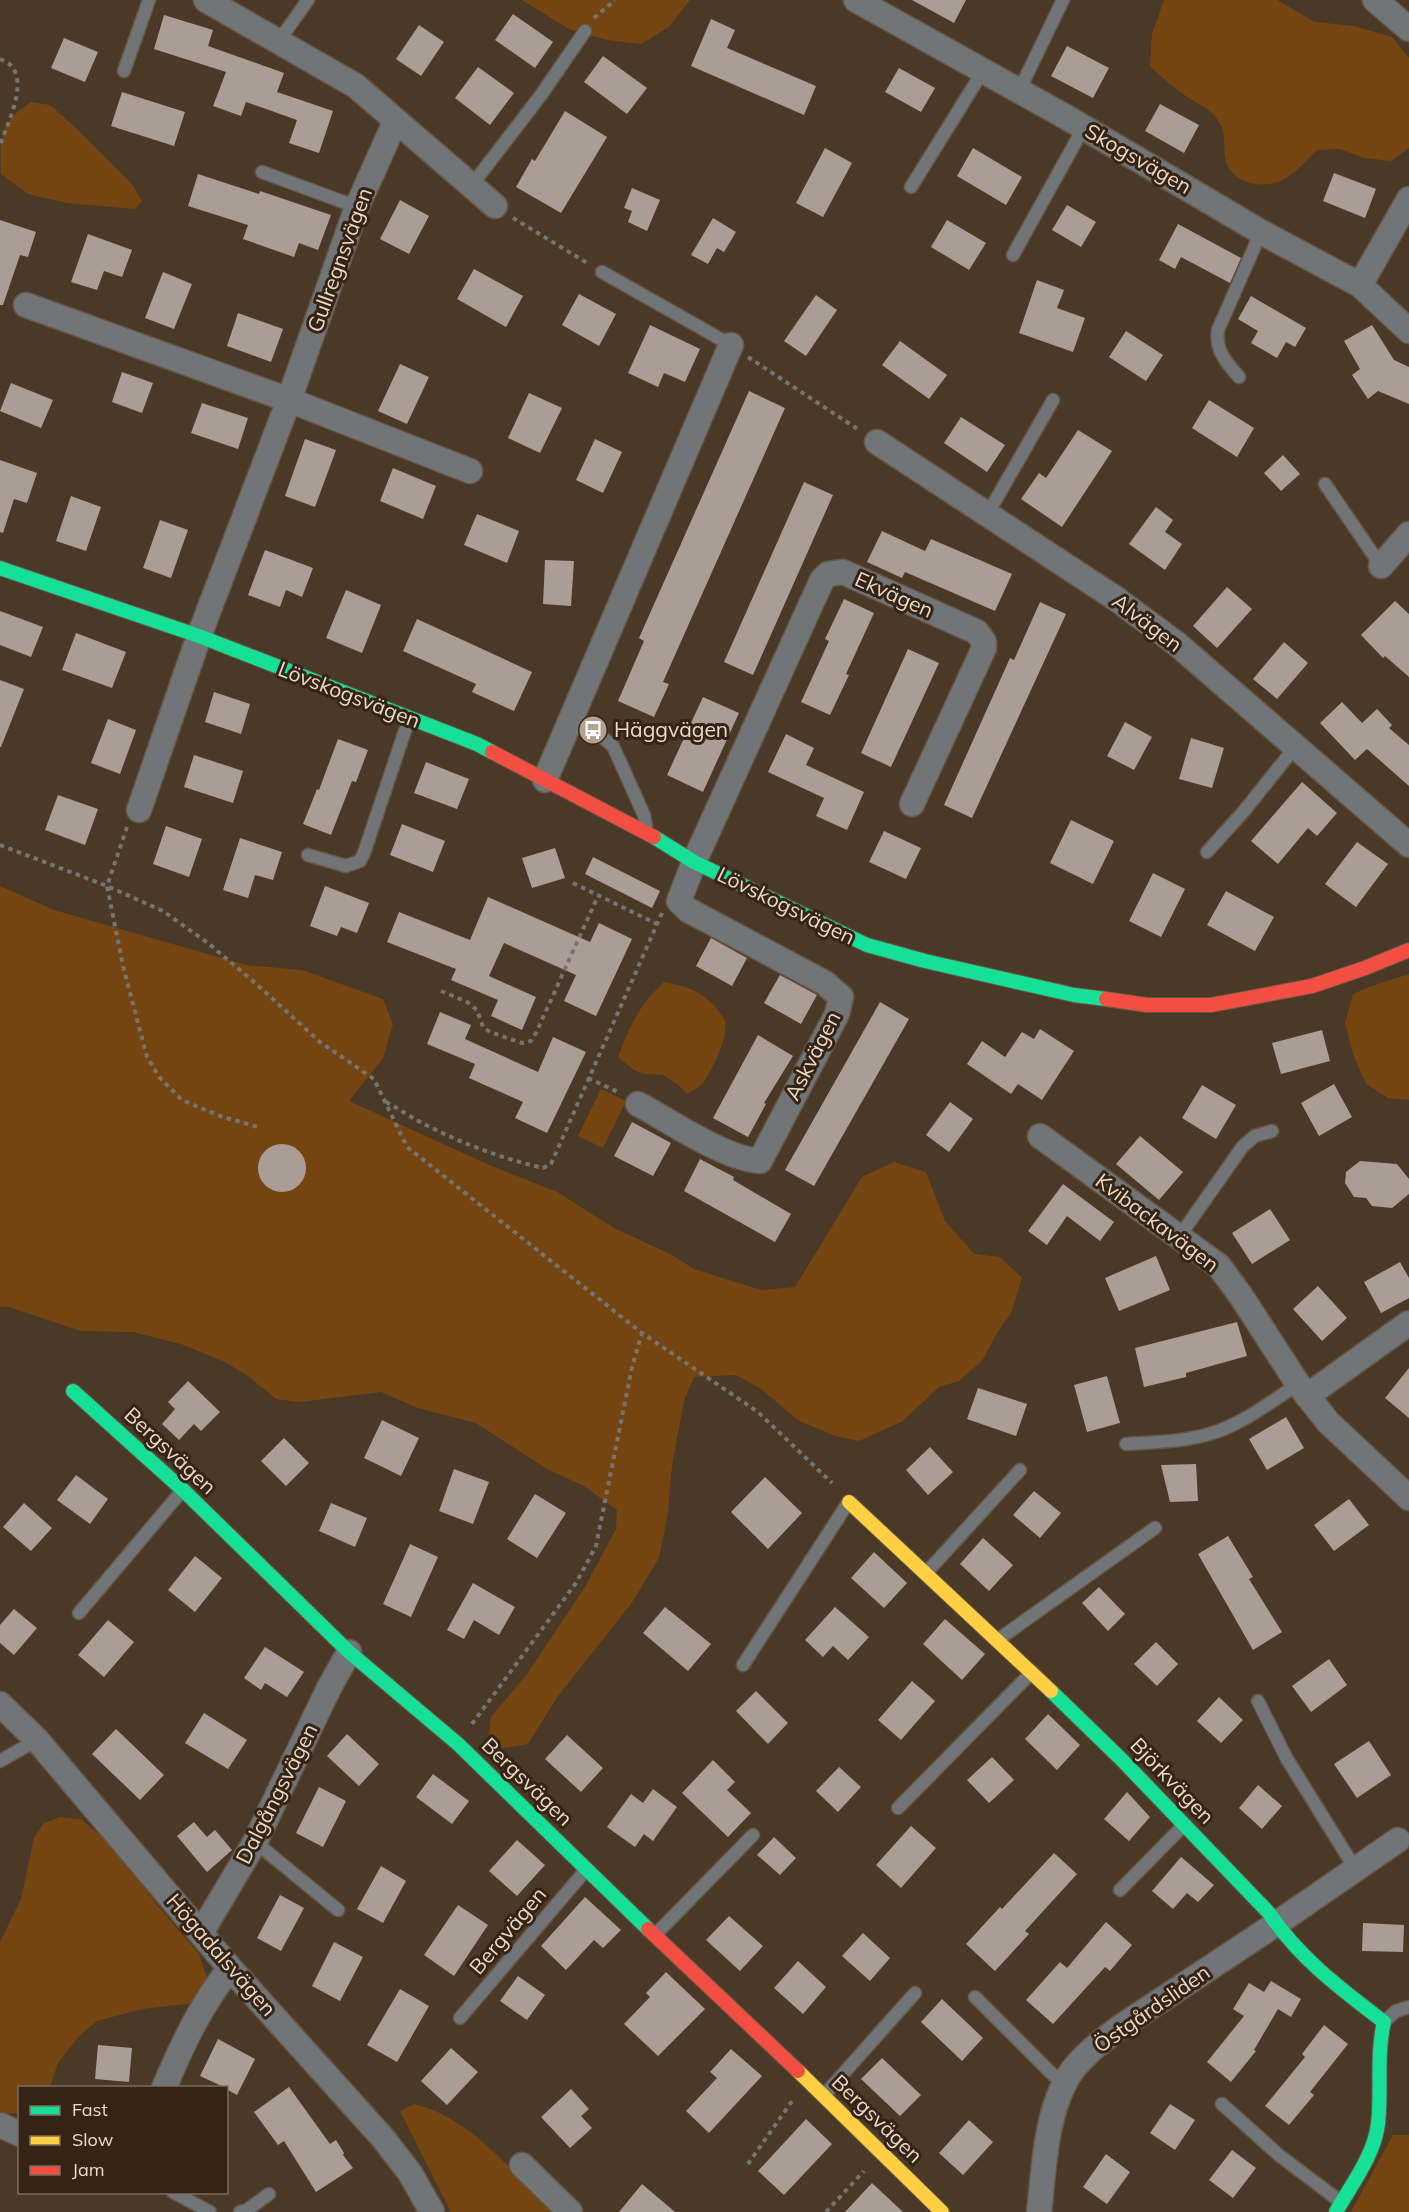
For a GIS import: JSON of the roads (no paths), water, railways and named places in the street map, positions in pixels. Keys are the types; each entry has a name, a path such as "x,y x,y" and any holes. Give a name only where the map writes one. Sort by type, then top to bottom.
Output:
{"street":[{"path":"207,0 356,86 495,206"},
{"path":"1375,0 1408,25"},
{"name":"Skogsvägen","path":"866,2 1262,232 1360,285 1409,331"},
{"name":"Gullregnsvägen","path":"199,636 289,400 357,207 395,122"},
{"path":"1360,285 1409,199"},
{"path":"26,305 289,400 470,471"},
{"path":"545,780 731,345"},
{"name":"Alvägen","path":"878,442 1114,598 1177,644 1402,835"},
{"path":"1381,566 1409,534"},
{"name":"Lövskogsvägen","path":"0,568 199,636 477,744 647,833 694,862 867,945 1018,984 1074,995 1147,1005 1211,1005 1312,986 1409,950"},
{"name":"Ekvägen","path":"694,862 822,580 828,574 843,572 977,632 984,642 984,648 912,804"},
{"path":"139,810 199,636"},
{"name":"Askvägen","path":"638,1104 717,1148 748,1161 760,1161 837,1014 841,998 825,983 688,910 679,901 694,862"},
{"name":"Kvibackavägen","path":"1040,1136 1219,1266 1303,1390 1328,1422 1409,1498"},
{"path":"1303,1390 1409,1323"},
{"name":"Bergsvägen","path":"74,1391 183,1491 349,1652 458,1743 586,1870 824,2095 942,2212"},
{"name":"Björkvägen","path":"849,1502 1032,1672 1122,1760 1269,1913 1288,1940 1332,1982 1384,2022"},
{"name":"Dalgångsvägen","path":"201,1933 255,1842 329,1688 349,1652"},
{"name":"Högadalsvägen","path":"0,1704 37,1740 230,1968 382,2137 410,2174 432,2212"},
{"name":"Östgårdsliden","path":"1039,2212 1047,2141 1055,2108 1064,2083 1096,2045 1398,1840"},
{"path":"165,2086 184,2040 215,1987 230,1968"},
{"path":"1339,2207 1372,2145 1378,2126 1379,2038 1384,2022"},
{"path":"0,2125 18,2133"},
{"path":"522,2165 570,2212"}],"lane":[{"path":"124,71 149,0"},
{"path":"278,42 308,0"},
{"path":"1019,91 1063,0"},
{"path":"472,185 541,95 585,31"},
{"path":"911,187 983,71"},
{"path":"1013,255 1084,127"},
{"path":"262,172 357,207"},
{"path":"1239,377 1221,355 1216,342 1218,330 1262,232"},
{"path":"603,272 731,345"},
{"path":"987,514 1053,400"},
{"path":"1324,484 1381,566"},
{"path":"308,855 346,866 360,861 410,718"},
{"path":"568,726 593,730 613,746 644,815 647,833"},
{"path":"1207,852 1296,747"},
{"path":"1179,1238 1243,1146 1254,1136 1272,1131"},
{"path":"1126,1444 1191,1439 1212,1433 1266,1405 1303,1390"},
{"path":"926,1573 1020,1470"},
{"path":"79,1613 183,1491"},
{"path":"743,1665 849,1502"},
{"path":"998,1640 1155,1528"},
{"path":"898,1808 1032,1672"},
{"path":"1258,1701 1287,1759 1356,1870"},
{"path":"0,1761 37,1740"},
{"path":"1120,1890 1184,1825"},
{"path":"655,1935 753,1835"},
{"path":"255,1842 338,1910"},
{"name":"Bergvägen","path":"460,2018 586,1870"},
{"path":"824,2095 915,1993"},
{"path":"975,1997 1051,2073 1064,2083"},
{"path":"1384,2022 1396,2011 1409,2007"},
{"path":"1222,2104 1339,2207"},
{"path":"175,2194 210,2212"},
{"path":"240,2212 247,2210 269,2194"}],"place":[{"name":"Häggvägen","path":"593,730"}]}
